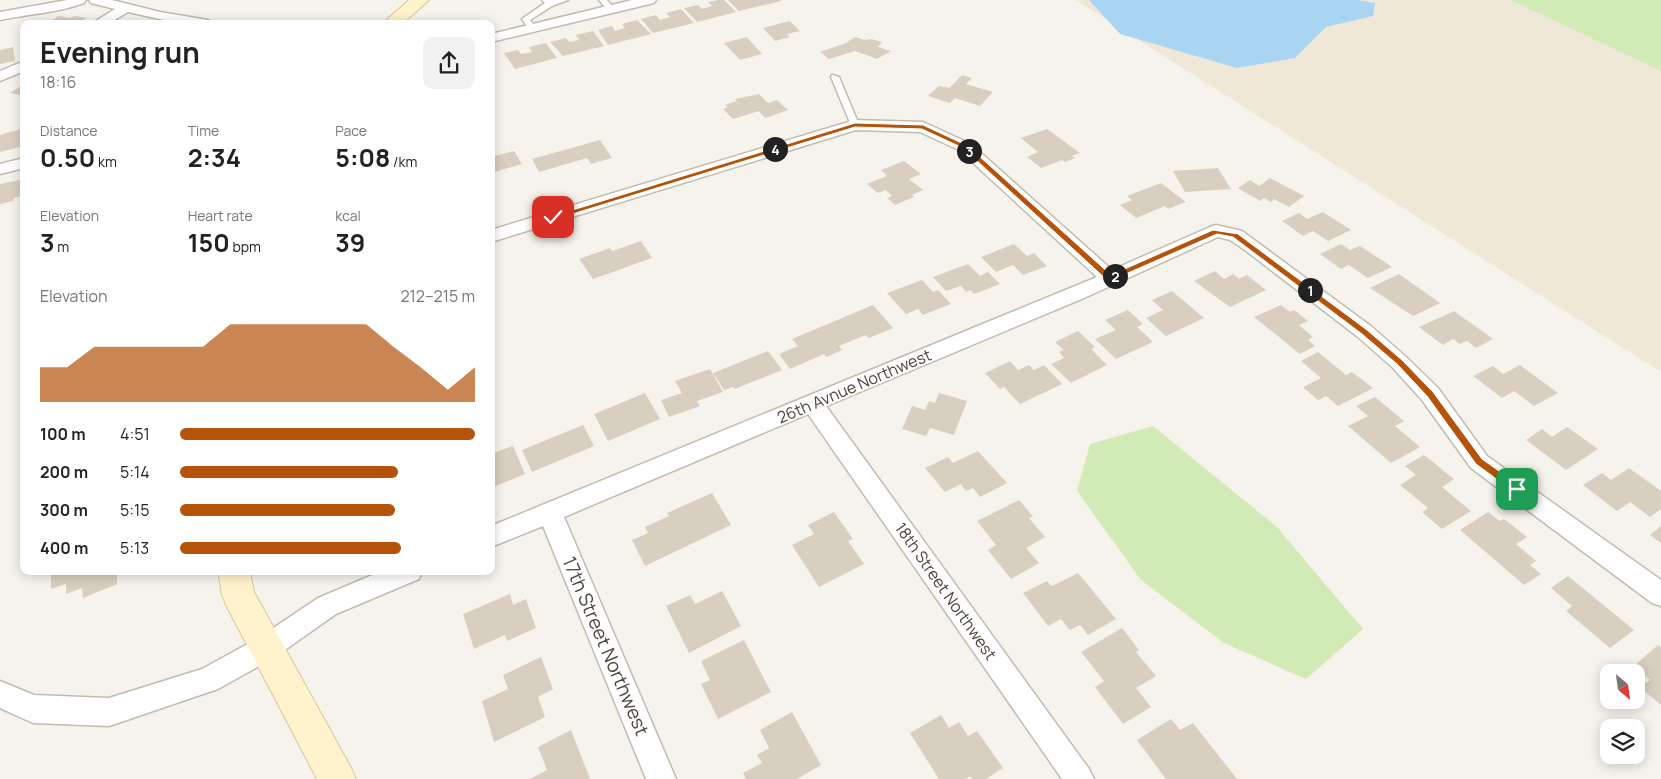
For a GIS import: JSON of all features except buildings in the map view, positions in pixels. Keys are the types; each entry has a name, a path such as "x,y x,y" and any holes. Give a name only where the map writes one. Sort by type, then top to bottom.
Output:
{"street":[{"path":"0,16 38,8 64,6 79,0"},
{"path":"96,0 188,20"},
{"path":"396,20 420,0"},
{"path":"495,37 607,5 649,0"},
{"path":"105,20 126,8"},
{"path":"0,77 20,67"},
{"path":"495,235 855,125 923,127 966,147 1110,278"},
{"path":"0,169 20,165"},
{"name":"26th Avnue Northwest","path":"495,535 1110,278 1216,231 1236,236 1243,240 1365,332 1399,362 1430,394 1479,462 1661,596"},
{"name":"18th Street Northwest","path":"812,403 1079,779"},
{"name":"17th Street Northwest","path":"550,513 661,779"},
{"path":"235,575 238,595 337,779"},
{"path":"0,694 33,709 109,712 208,680 266,648 327,606 401,575"}],"lane":[{"path":"532,28 526,19 548,2 564,0"},
{"path":"835,77 855,125"}],"shaded area":[{"path":"1076,0 1661,0 1661,372"}],"green space":[{"path":"1511,0 1661,0 1661,71"},
{"path":"1153,426 1277,527 1363,629 1306,679 1224,643 1141,580 1077,491 1090,444"}],"water":[{"path":"1089,0 1357,0 1375,3 1373,16 1326,27 1295,58 1237,68 1120,34"}],"route":[{"path":"553,217 855,125 923,127 966,147 1110,278 1216,231 1236,236 1365,332 1399,362 1430,394 1479,462 1517,489"}]}
